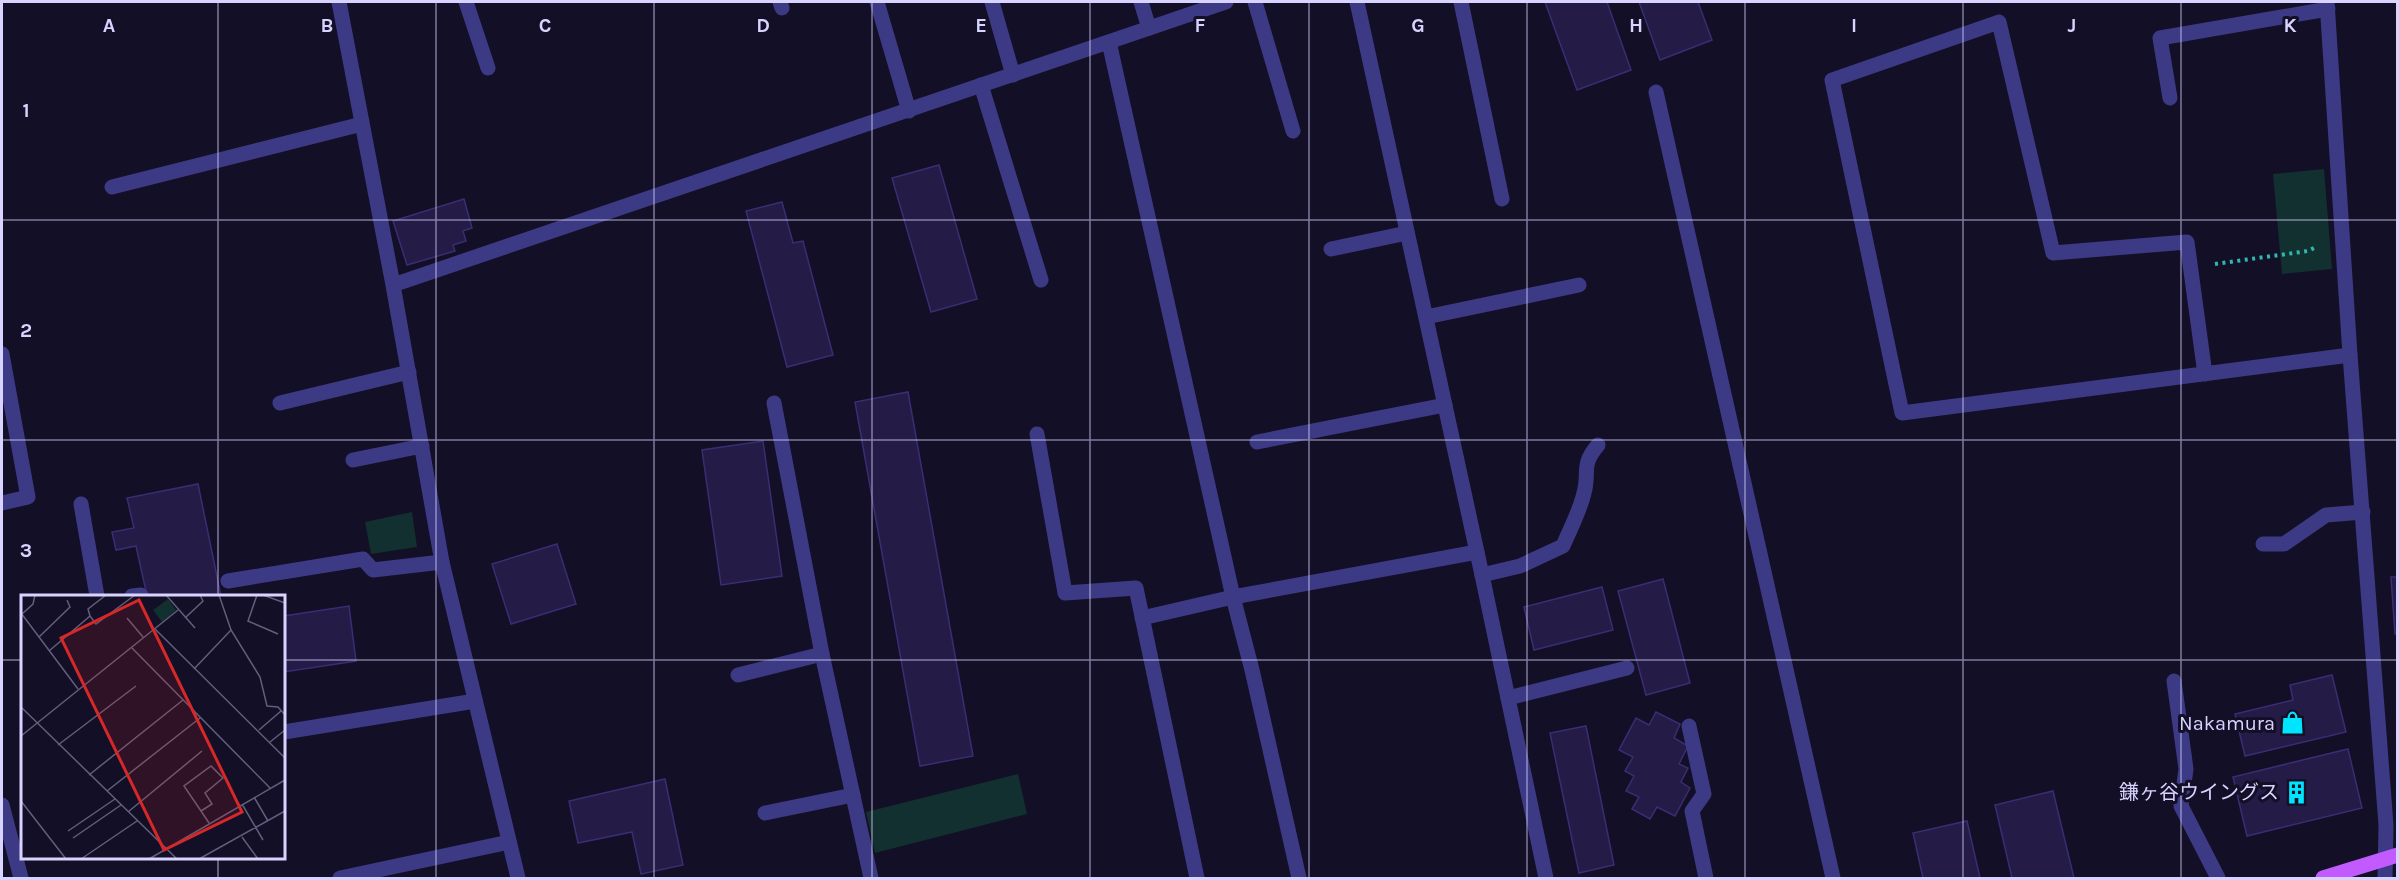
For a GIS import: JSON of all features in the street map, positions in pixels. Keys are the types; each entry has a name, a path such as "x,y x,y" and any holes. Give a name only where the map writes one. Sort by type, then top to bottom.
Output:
{"main road":[{"path":"2323,879 2391,858"}],"street":[{"path":"339,2 393,285 442,562 518,879"},
{"path":"466,2 488,68"},
{"path":"878,2 909,111"},
{"path":"992,2 1013,75"},
{"path":"1141,2 1149,28"},
{"path":"393,285 1226,2"},
{"path":"1255,2 1293,131"},
{"path":"1357,2 1546,879"},
{"path":"1461,2 1502,199"},
{"path":"2170,98 2160,38 2327,5 2350,355 2385,813 2391,858 2385,879"},
{"path":"2205,374 2187,242 2053,253 1999,22 1832,80 1902,413 2205,374 2350,355"},
{"path":"1109,42 1233,597 1252,670 1299,879"},
{"path":"981,86 1041,280"},
{"path":"1656,92 1833,879"},
{"path":"112,187 363,124"},
{"path":"1331,249 1407,234"},
{"path":"1426,317 1579,285"},
{"path":"2,354 28,497 2,502"},
{"path":"280,403 409,372"},
{"path":"774,403 822,654 872,879"},
{"path":"1257,442 1445,405"},
{"path":"1037,434 1065,593 1136,588 1197,879"},
{"path":"1482,575 1520,566 1563,546 1585,492 1589,456 1598,445"},
{"path":"353,460 422,446"},
{"path":"81,504 97,595"},
{"path":"2262,544 2284,543 2326,515 2362,512"},
{"path":"1142,618 1233,597 1477,552"},
{"path":"228,581 363,559 373,570 442,562"},
{"path":"738,675 822,654"},
{"path":"1508,698 1627,669"},
{"path":"2174,681 2186,769 2181,806 2218,879"},
{"path":"285,732 476,701"},
{"path":"1689,726 1704,794 1692,811 1706,879"},
{"path":"765,813 853,795"},
{"path":"2,805 21,879"},
{"path":"340,879 509,842"}],"path":[{"path":"2190,267 2307,251 2343,234"}],"green space":[{"path":"2324,169 2332,269 2282,274 2273,174"},
{"path":"412,512 417,547 371,554 365,522"},
{"path":"1018,774 1027,814 875,853 866,812"}],"building":[{"path":"1545,2 1607,2 1631,70 1577,90"},
{"path":"1639,2 1698,2 1712,40 1660,60"},
{"path":"939,165 977,299 931,312 892,178"},
{"path":"464,199 472,228 463,231 466,241 453,245 455,251 407,265 393,221"},
{"path":"782,202 793,243 803,241 833,355 787,367 746,211"},
{"path":"908,392 973,756 920,766 855,402"},
{"path":"763,441 782,576 721,585 702,450"},
{"path":"198,484 221,595 147,595 136,546 116,550 112,532 134,528 127,498"},
{"path":"557,544 576,604 511,624 492,564"},
{"path":"2391,577 2398,577 2398,634 2395,634"},
{"path":"1663,579 1690,683 1646,695 1618,591"},
{"path":"1602,587 1613,630 1534,650 1524,607"},
{"path":"349,606 356,661 285,672 285,616"},
{"path":"2332,675 2346,732 2245,756 2235,714 2293,700 2290,685"},
{"path":"1656,712 1680,724 1674,738 1688,746 1679,764 1688,768 1681,782 1690,788 1675,816 1657,807 1650,819 1632,809 1639,797 1626,791 1634,776 1625,771 1633,757 1619,750 1636,718 1649,725"},
{"path":"1586,726 1614,865 1579,873 1550,733"},
{"name":"鎌ヶ谷ウイングス","path":"2348,749 2362,808 2247,836 2233,777"},
{"path":"665,779 683,865 641,874 632,832 578,843 569,801"},
{"path":"2053,791 2074,878 2012,878 1995,805"},
{"path":"1967,821 1980,878 1923,878 1913,833"}],"place":[{"name":"Nakamura","path":"2293,723"},
{"name":"鎌ヶ谷ウイングス","path":"2297,792"}]}
